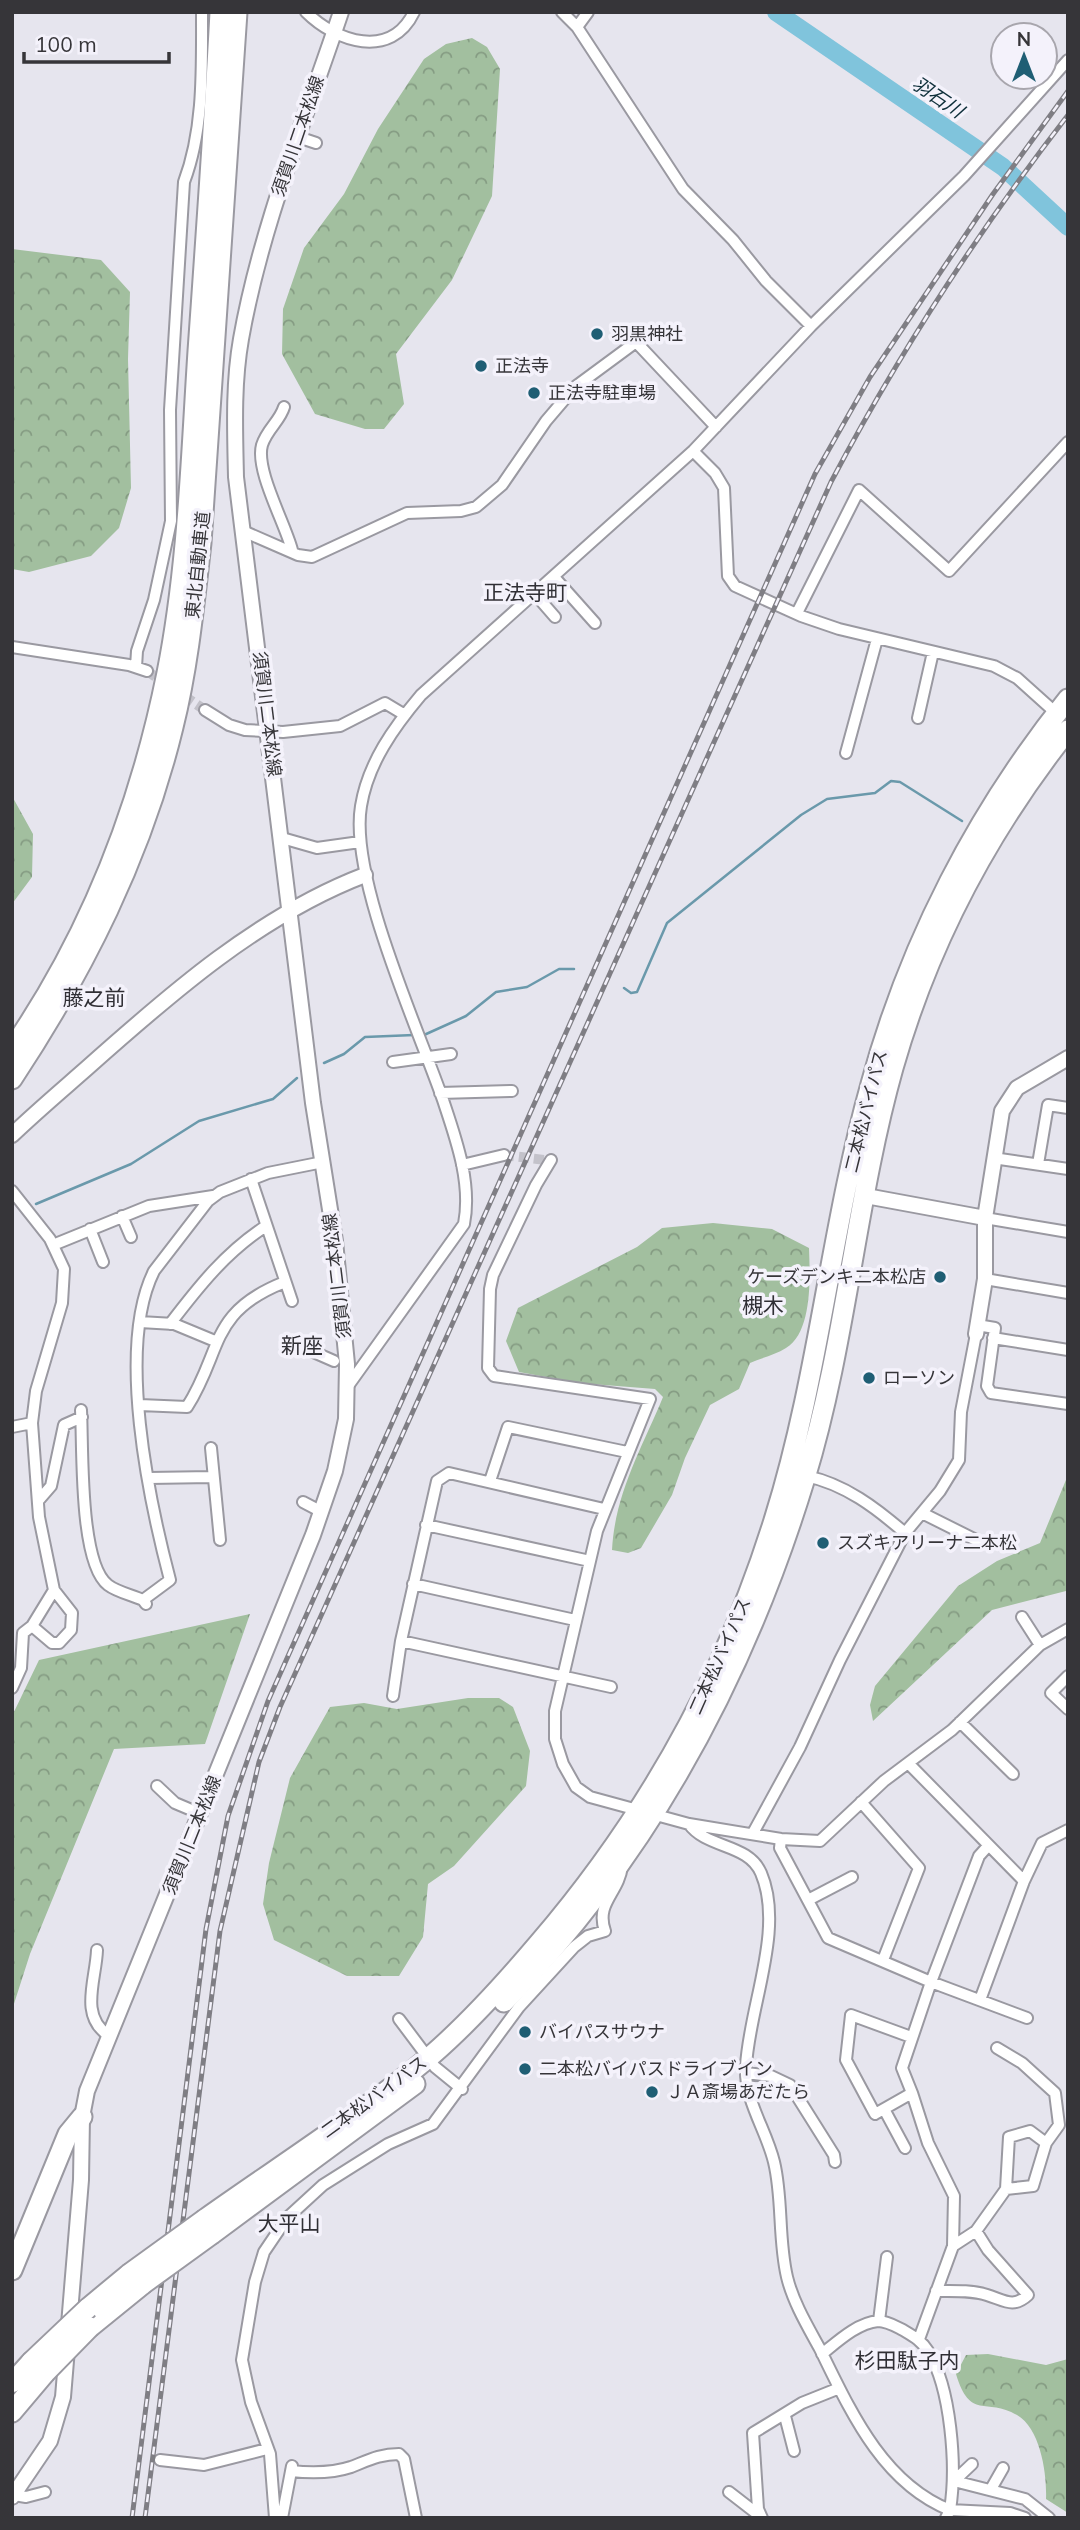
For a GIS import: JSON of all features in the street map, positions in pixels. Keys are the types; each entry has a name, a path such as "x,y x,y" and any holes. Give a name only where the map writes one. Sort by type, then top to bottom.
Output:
{"highway":[{"name":"東北自動車道","path":"12,1049 67,960 111,862 135,800 167,672 177,611 189,487 220,12"},
{"name":"東北自動車道","path":"12,1079 81,968 106,917 151,804 173,728 194,614 201,543 237,12"},
{"name":"二本松バイパス","path":"431,2063 520,1965 680,1775 741,1650 806,1476 839,1334 893,1070 946,925 988,843 1065,717"},
{"name":"二本松バイパス","path":"14,2398 38,2367 89,2318 136,2279 431,2063 557,1946 622,1860 647,1814 715,1671 756,1576 798,1431 864,1109 883,1043 913,961 929,921 989,812 1065,717"},
{"path":"12,2270 68,2134 82,2117"}],"main road":[{"name":"須賀川二本松線","path":"13,2496 50,2441 63,2397 81,2180 82,2117 87,2091 322,1512 338,1459 346,1419 348,1386 335,1241 236,477 234,420 241,341 259,260 341,12"},
{"path":"12,1136 123,1036 292,908 365,875"},
{"path":"976,1330 985,1279 985,1217 1002,1111 1017,1088 1068,1058"},
{"path":"866,1196 985,1217"}],"street":[{"path":"12,647 141,669 136,651 154,600 171,521 170,410 184,182 193,156 200,107 202,12"},
{"path":"306,12 334,34 347,39 377,42 402,30 414,12"},
{"path":"562,12 577,27 683,189 733,240 766,281 811,326"},
{"path":"577,27 588,12"},
{"path":"348,1386 464,1224 468,1203 462,1165 440,1093 365,875 360,842 361,805 371,771 405,715 422,695 693,451 811,326 996,143 1068,60"},
{"path":"298,137 316,143"},
{"path":"243,531 292,550 298,555 312,557 407,513 461,511 476,507 502,485 546,421 575,387 636,342 716,427"},
{"path":"284,407 282,415 266,433 260,455 292,550"},
{"path":"797,613 859,490 949,571 1068,442"},
{"path":"693,451 715,473 724,488 730,581 797,613 877,639 1003,669 1065,717"},
{"path":"554,577 595,623"},
{"path":"535,594 555,617"},
{"path":"846,752 877,639"},
{"path":"918,718 933,652"},
{"path":"205,710 229,725 270,732 340,726 384,703 405,715"},
{"path":"282,838 317,848 360,842"},
{"path":"393,1062 451,1054"},
{"path":"440,1093 512,1091"},
{"path":"1038,1164 1048,1105 1068,1108"},
{"path":"462,1165 504,1155"},
{"path":"993,1158 1068,1169"},
{"path":"551,1160 493,1275 490,1289 488,1368 494,1376 650,1398 604,1508 575,1619 553,1725 563,1764 576,1787 590,1797 690,1824 781,1839 824,1840 861,1802 960,1722 1040,1645 1068,1629"},
{"path":"53,1245 149,1206 215,1195 290,1166 323,1162"},
{"path":"251,1179 292,1301"},
{"path":"12,1191 61,1259 65,1287 36,1391 32,1423 38,1501 54,1590 72,1613 71,1630 59,1643 52,1643 32,1626"},
{"path":"38,1501 51,1486 64,1425 81,1413 86,1534 97,1569 109,1587 145,1602 170,1580 156,1524 149,1478 136,1344 147,1284 154,1271 215,1195"},
{"path":"122,1216 131,1237"},
{"path":"985,1217 1068,1232"},
{"path":"170,1324 211,1271 233,1249 266,1226"},
{"path":"90,1229 103,1262"},
{"path":"985,1279 1068,1293"},
{"path":"140,1405 187,1406 215,1341 248,1300 285,1282"},
{"path":"140,1322 170,1324 215,1341"},
{"path":"753,1833 800,1747 840,1660 905,1533 959,1460 961,1412 976,1330 995,1328 987,1386 991,1392 1068,1404"},
{"path":"993,1338 1068,1350"},
{"path":"286,1340 334,1361"},
{"path":"12,1427 32,1423"},
{"path":"490,1481 508,1427 626,1452"},
{"path":"211,1448 220,1540"},
{"path":"393,1696 401,1641 437,1481 449,1473 604,1508"},
{"path":"806,1476 830,1483 873,1506 905,1533"},
{"path":"149,1478 212,1477"},
{"path":"303,1502 322,1512"},
{"path":"922,1513 978,1542"},
{"path":"426,1525 590,1561"},
{"path":"413,1584 575,1619"},
{"path":"12,1688 21,1668 23,1633 32,1626 54,1590"},
{"path":"1022,1617 1040,1645"},
{"path":"401,1641 611,1687"},
{"path":"1068,1676 1051,1693 1068,1709"},
{"path":"960,1722 1013,1774"},
{"path":"908,1763 1024,1881"},
{"path":"156,1786 175,1802 201,1814"},
{"path":"861,1802 919,1868 883,1961"},
{"path":"690,1824 701,1837 753,1861 761,1872 766,1891 768,1929 746,2073 752,2104 773,2159 788,2280 837,2389 864,2435 898,2474 948,2514 1010,2512 1025,2518"},
{"path":"979,2000 1024,1881 1042,1843 1068,1830"},
{"path":"781,1839 780,1848 828,1938 931,1982 1027,2018"},
{"path":"919,2339 953,2246 954,2196 928,2143 902,2068 911,2037 979,1856 988,1846"},
{"path":"275,2518 273,2475 251,2402 242,2360 255,2281 264,2252 287,2218 323,2185 388,2144 433,2124 462,2089 519,2007 588,1936 605,1931 601,1920 603,1906 620,1882 622,1860"},
{"path":"808,1900 852,1877"},
{"path":"97,1950 90,2011 98,2028 108,2035"},
{"path":"911,2037 851,2015 846,2060 875,2114 912,2093"},
{"path":"399,2019 431,2063 462,2089"},
{"path":"998,2049 1022,2063 1055,2093 1059,2125 1046,2143 1033,2186 1006,2189"},
{"path":"746,2073 771,2076 790,2084 835,2162"},
{"path":"884,2109 905,2148"},
{"path":"953,2246 976,2231 1006,2189 1009,2137 1030,2131 1046,2143"},
{"path":"936,2291 988,2295 1003,2303 1020,2302 1028,2295 988,2250 976,2231"},
{"path":"879,2321 887,2257"},
{"path":"822,2354 860,2327 879,2321 894,2325 919,2339 941,2381 954,2481 948,2514"},
{"path":"761,2517 753,2433 785,2416 802,2403 837,2389"},
{"path":"785,2416 794,2451"},
{"path":"160,2460 204,2465 267,2449"},
{"path":"282,2518 291,2468 309,2473 350,2467 371,2458 399,2454 404,2459 416,2518"},
{"path":"954,2481 972,2464"},
{"path":"991,2489 1003,2468"},
{"path":"954,2481 1025,2499 1049,2518"},
{"path":"13,2496 26,2497 45,2492"},
{"path":"729,2492 761,2517"}],"green space":[{"path":"472,38 487,47 500,69 492,196 452,280 396,354 404,404 384,429 365,429 315,414 282,354 283,309 304,248 344,194 378,129 424,59 446,44"},
{"path":"12,249 101,260 130,292 128,359 131,488 119,528 91,556 29,572 12,569"},
{"path":"12,796 33,834 32,877 12,904"},
{"path":"713,1223 772,1229 809,1248 808,1302 801,1329 795,1340 786,1348 750,1363 739,1389 710,1405 685,1458 672,1495 641,1548 628,1553 612,1550 618,1509 624,1490 663,1397 655,1389 579,1383 519,1372 506,1341 518,1308 637,1247 662,1228"},
{"path":"1068,1475 1066,1591 992,1610 873,1721 870,1705 875,1686 958,1586 997,1561 1040,1543"},
{"path":"250,1614 205,1744 114,1749 30,1954 12,2010 12,1716 39,1660"},
{"path":"468,1698 499,1698 513,1707 530,1751 526,1786 454,1866 428,1884 423,1937 399,1976 347,1976 274,1940 263,1904 269,1863 290,1778 330,1707 364,1703 397,1709"},
{"path":"988,2354 1046,2365 1068,2359 1068,2513 1046,2499 1041,2453 1025,2422 1006,2410 973,2403 961,2389 956,2374 966,2355"}],"waterway":[{"name":"羽石川","path":"776,12 1003,167 1068,227"},
{"path":"624,988 631,993 637,992 667,923 801,815 827,799 875,793 891,781 900,782 962,821"},
{"path":"424,1035 466,1016 496,992 527,987 559,969 574,969"},
{"path":"324,1063 344,1054 365,1037 414,1035"},
{"path":"36,1204 131,1164 199,1121 273,1099 297,1078"}],"tunnel":[{"path":"147,671 205,710"},
{"path":"504,1155 545,1160"}],"railway":[{"path":"132,2518 206,1929 228,1816 268,1701 815,474 870,377 993,194 1068,91"},
{"path":"145,2518 220,1931 259,1762 280,1707 831,482 884,386 942,293 1003,203 1068,115"}],"place":[{"name":"羽黒神社","path":"597,334"},
{"name":"正法寺","path":"481,366"},
{"name":"正法寺駐車場","path":"534,393"},
{"name":"ケーズデンキ二本松店","path":"940,1277"},
{"name":"ローソン","path":"869,1378"},
{"name":"スズキアリーナ二本松","path":"823,1543"},
{"name":"バイパスサウナ","path":"525,2032"},
{"name":"二本松バイパスドライブイン","path":"525,2069"},
{"name":"ＪＡ斎場あだたら","path":"652,2092"}],"district":[{"name":"正法寺町","path":"525,593"},
{"name":"藤之前","path":"94,998"},
{"name":"槻木","path":"763,1306"},
{"name":"新座","path":"302,1346"},
{"name":"大平山","path":"289,2224"},
{"name":"杉田駄子内","path":"907,2361"}]}
